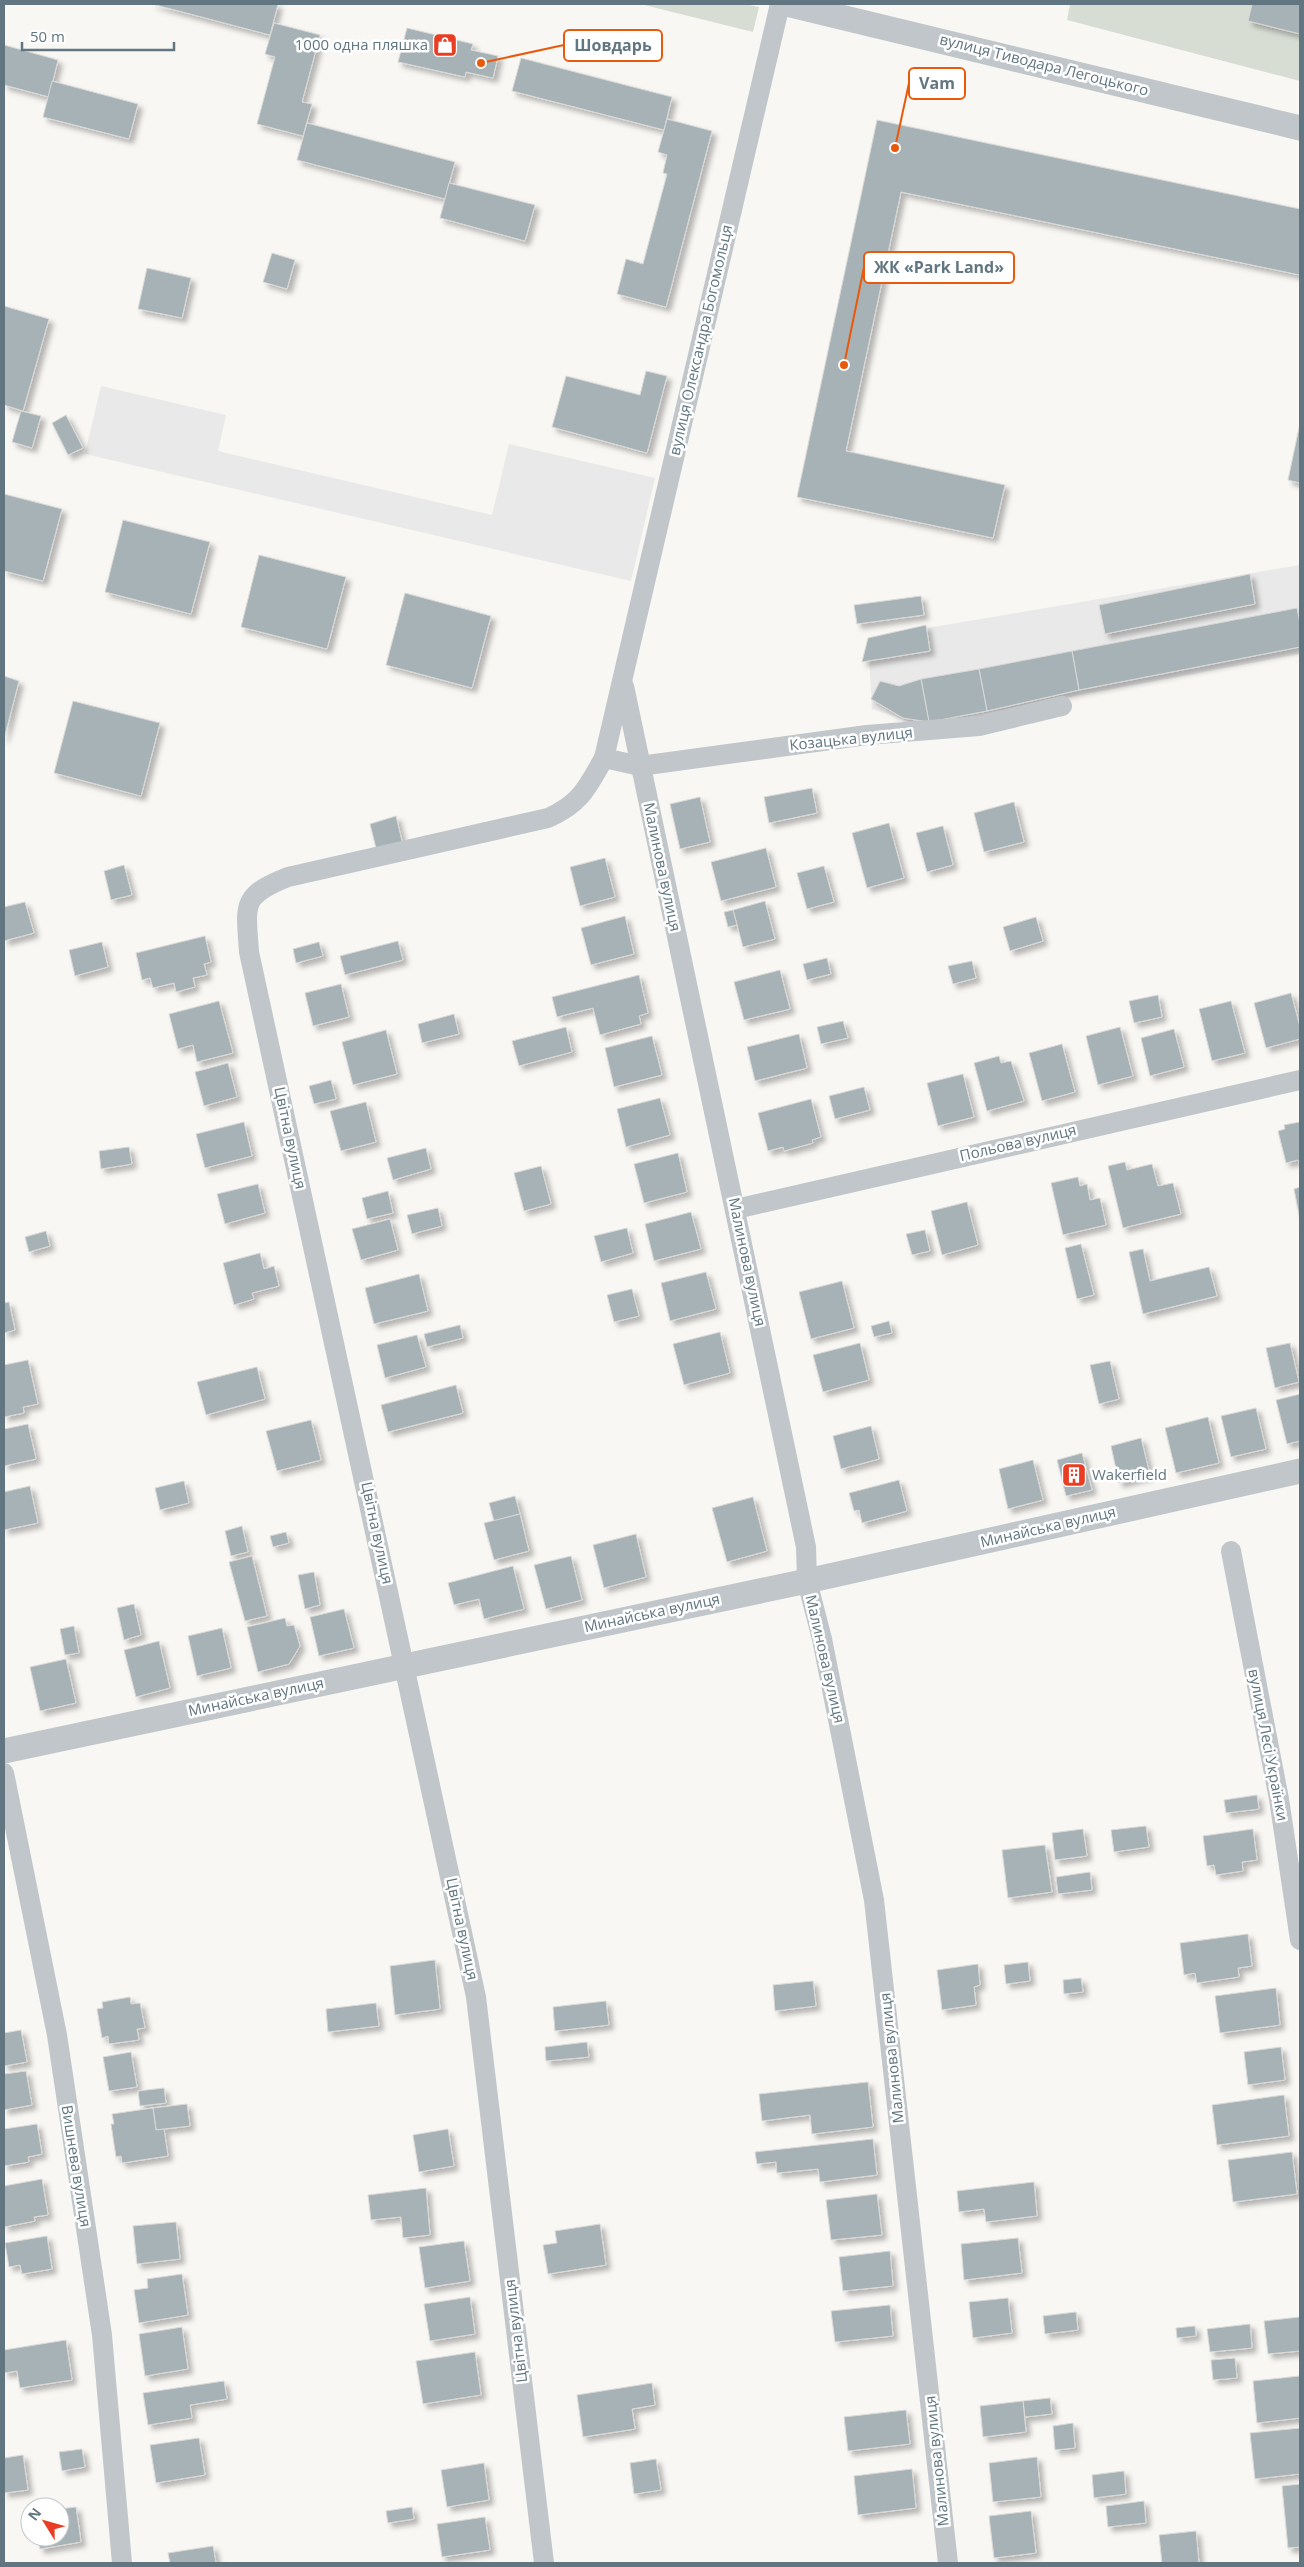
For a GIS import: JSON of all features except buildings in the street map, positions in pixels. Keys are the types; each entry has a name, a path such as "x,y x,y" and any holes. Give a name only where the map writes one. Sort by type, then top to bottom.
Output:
{"street":[{"name":"вулиця Олександра Богомольця","path":"604,758 780,4"},
{"name":"вулиця Тиводара Легоцького","path":"787,4 833,9 1300,128"},
{"name":"Малинова вулиця","path":"622,677 806,1547 807,1581 822,1639 874,1900 948,2563"},
{"name":"Козацька вулиця","path":"640,766 867,735 979,726 1062,706"},
{"path":"604,758 640,766"},
{"name":"Цвітна вулиця","path":"544,2563 476,1997 250,952 246,915 251,898 262,887 288,877 548,818 569,808 583,794 604,758"},
{"name":"Польова вулиця","path":"736,1209 1300,1080"},
{"name":"Минайська вулиця","path":"4,1751 405,1664 807,1581 1300,1471"},
{"name":"вулиця Лесі Українки","path":"1231,1551 1279,1799 1300,1940"},
{"name":"Вишнева вулиця","path":"4,1773 57,2035 66,2093 102,2335 122,2563"}],"shaded area":[{"path":"640,4 745,4 759,7 753,32"},
{"path":"1070,4 1300,4 1300,81 1067,20"},
{"path":"101,386 226,415 218,451 492,515 509,444 655,478 631,581 85,454"},
{"path":"1300,565 1300,654 920,725 872,709 868,638"}],"place":[{"name":"1000 одна пляшка","path":"445,45"},
{"name":"Шовдарь","path":"481,63"},
{"name":"Vam","path":"895,148"},
{"name":"ЖК «Park Land»","path":"844,365"},
{"name":"Wakerfield","path":"1074,1475"}]}
